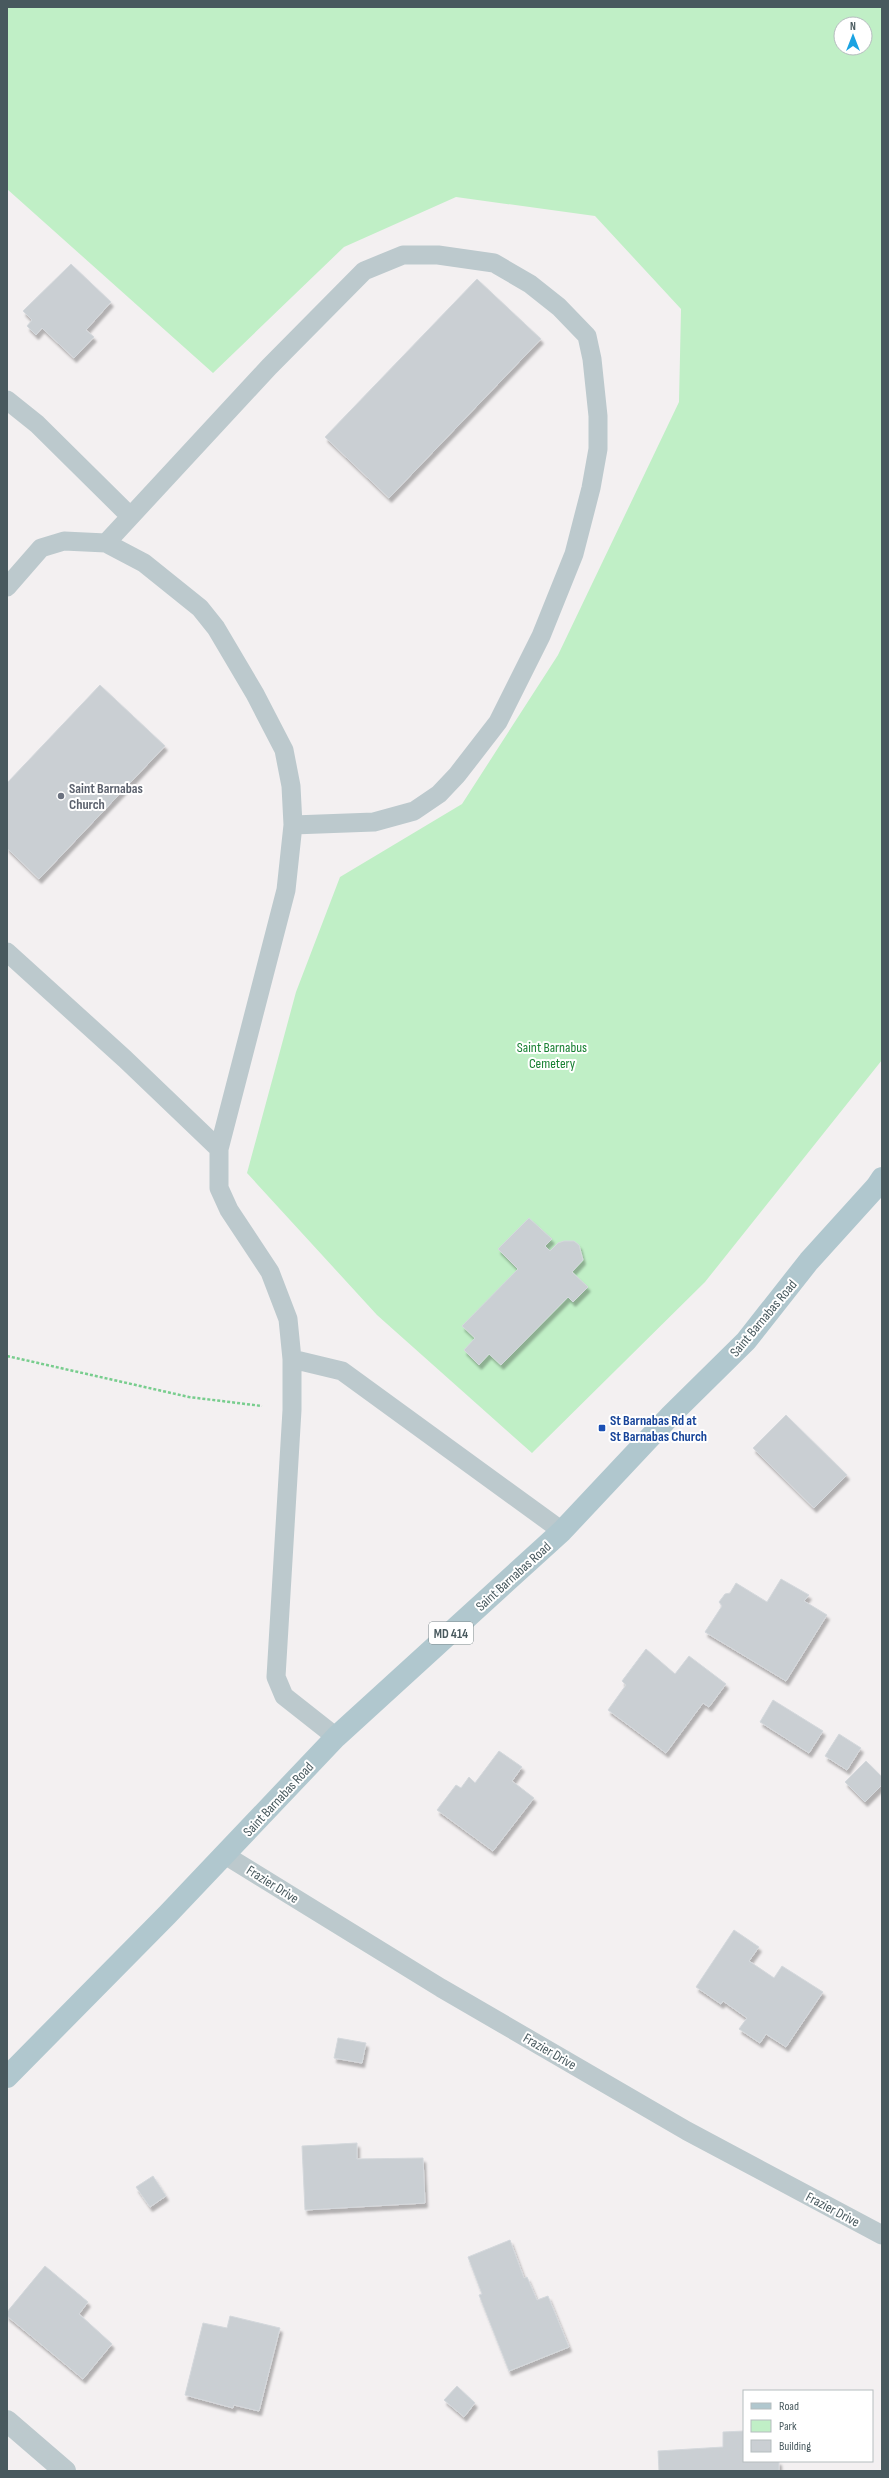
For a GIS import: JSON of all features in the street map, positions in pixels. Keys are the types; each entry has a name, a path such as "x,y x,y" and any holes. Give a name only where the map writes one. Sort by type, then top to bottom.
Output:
{"main road":[{"name":"Saint Barnabas Road","path":"7,2077 225,1855 336,1738 562,1531 671,1415 746,1341 809,1261 880,1185"}],"street":[{"path":"7,2420 65,2471"}],"lane":[{"path":"106,543 269,367 364,271 403,255 438,255 494,263 530,284 559,307 587,336 592,359 598,416 598,449 592,488 574,554 544,629 498,722 453,779 439,794 414,811 374,822 292,825"},
{"path":"7,400 37,424 130,516"},
{"path":"7,587 41,548 64,541 106,543 144,563 200,608 216,628 255,694 284,750 291,786 292,825 286,890 220,1149 219,1188 229,1210 270,1272 288,1319 292,1359 292,1410 276,1677 284,1696 336,1738"},
{"path":"7,952 125,1059 220,1149"},
{"path":"292,1359 342,1371 360,1386 438,1440 562,1531"},
{"name":"Frazier Drive","path":"225,1855 441,1988 687,2131 882,2235"}],"path":[{"path":"7,1356 189,1397 292,1410"}],"green space":[{"name":"Saint Barnabus Cemetery","path":"7,7 882,7 882,1060 705,1282 532,1453 377,1315 247,1173 296,992 340,877 462,804 558,655 679,402 681,309 595,216 456,197 344,247 213,373 7,189"}],"building":[{"path":"71,264 111,302 86,330 94,337 74,358 42,328 36,335 27,326 32,320 23,311"},
{"path":"477,279 541,339 389,498 325,437"},
{"path":"100,685 165,746 39,879 7,848 7,783"},
{"path":"529,1218 552,1239 545,1246 550,1251 558,1243 564,1241 574,1241 579,1245 583,1260 572,1272 588,1287 573,1302 568,1297 501,1365 489,1354 479,1365 464,1350 475,1338 462,1326 518,1269 498,1249"},
{"path":"786,1415 847,1475 814,1508 753,1448"},
{"path":"781,1579 809,1595 804,1601 827,1615 786,1681 705,1632 722,1606 719,1602 725,1594 730,1593 736,1583 767,1602"},
{"path":"646,1649 675,1674 689,1656 726,1684 709,1707 703,1703 666,1753 608,1710 626,1685 622,1681"},
{"path":"773,1700 823,1731 809,1753 760,1722"},
{"path":"839,1734 861,1748 847,1770 825,1756"},
{"path":"499,1751 522,1767 512,1781 534,1798 493,1851 437,1810 456,1785 461,1788 469,1777 475,1783"},
{"path":"866,1761 882,1777 882,1785 865,1802 845,1782"},
{"path":"734,1930 759,1947 749,1961 774,1978 782,1966 823,1992 786,2047 766,2034 760,2043 739,2029 747,2018 723,2001 721,2004 696,1987"},
{"path":"338,2038 366,2043 362,2063 334,2058"},
{"path":"357,2143 357,2159 423,2158 425,2203 305,2210 302,2146"},
{"path":"153,2176 166,2196 150,2207 136,2187"},
{"path":"510,2240 524,2278 527,2277 537,2300 548,2296 569,2347 509,2371 479,2295 482,2294 468,2257"},
{"path":"45,2266 88,2302 79,2314 112,2344 83,2379 7,2316 7,2312"},
{"path":"230,2316 280,2328 259,2411 234,2405 233,2408 185,2395 203,2323 227,2328"},
{"path":"457,2386 475,2403 464,2417 444,2400"},
{"path":"743,2431 743,2462 779,2462 779,2471 659,2471 658,2451 723,2447 723,2432"}],"place":[{"name":"Saint Barnabas Church","path":"61,796"},
{"name":"St Barnabas Rd at St Barnabas Church","path":"602,1428"}]}
